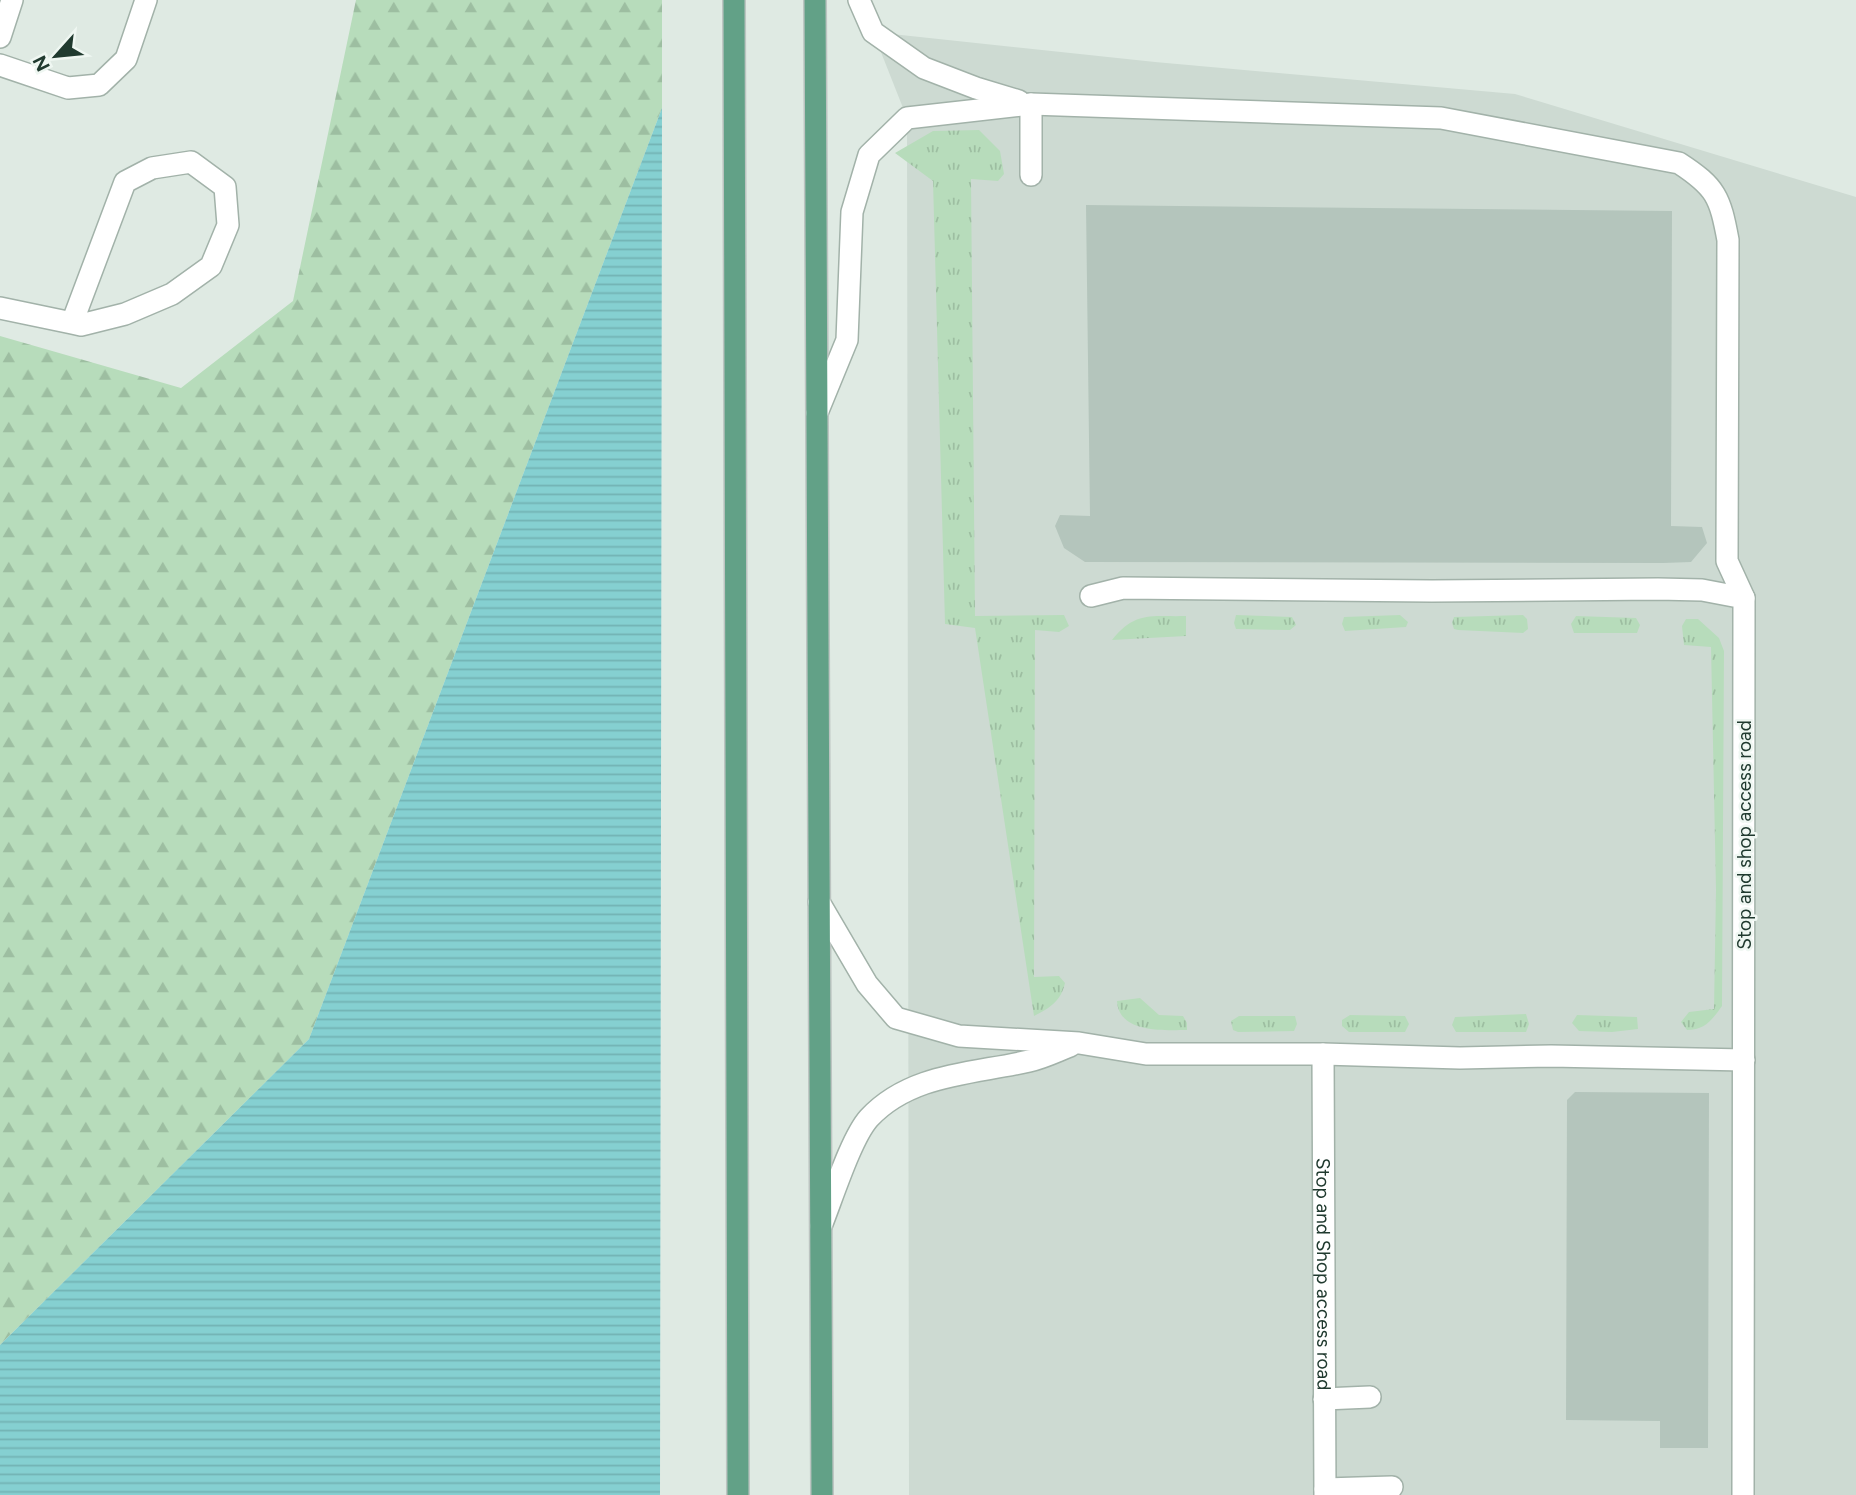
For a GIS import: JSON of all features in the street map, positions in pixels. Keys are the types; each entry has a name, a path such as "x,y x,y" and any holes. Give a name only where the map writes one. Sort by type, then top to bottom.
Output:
{"main road":[{"path":"734,0 738,1495"},
{"path":"815,0 822,1495"}],"lane":[{"path":"0,37 12,0"},
{"path":"0,65 68,88 99,85 126,59 146,0"},
{"path":"859,0 873,32 923,68 976,88 1031,104"},
{"path":"817,414 847,340 852,212 869,155 907,118 1031,104 1441,118 1679,163 1706,181 1722,208 1728,240 1727,561 1744,598"},
{"path":"1031,104 1031,175"},
{"path":"0,308 72,323 80,324 125,314 172,294 211,266 228,225 225,187 191,162 152,168 124,182 72,323"},
{"path":"1091,596 1123,589 1702,590 1744,598"},
{"name":"Stop and shop access road","path":"1743,1495 1744,598"},
{"path":"819,902 867,984 896,1018 959,1036 1079,1043 1146,1054 1744,1060"},
{"path":"821,1227 856,1139 869,1118 892,1100 926,1081 1031,1061 1079,1043"},
{"name":"Stop and Shop access road","path":"1323,1054 1325,1492"},
{"path":"1324,1399 1370,1397"},
{"path":"1325,1492 1392,1487"}],"shaded area":[{"path":"873,32 1155,62 1515,94 1856,197 1856,1495 909,1495 907,118"}],"green space":[{"path":"356,0 662,0 662,108 309,1039 0,1345 0,336 181,388 293,301"},
{"path":"979,130 1000,151 1004,174 998,181 971,179 975,616 1064,615 1069,626 1059,632 1035,630 1034,977 1059,976 1065,983 1061,995 1054,1003 1034,1016 975,628 945,624 933,181 895,153 933,131"},
{"path":"1236,615 1292,617 1296,625 1290,630 1236,629"},
{"path":"1400,615 1408,622 1406,627 1345,631 1342,624 1344,617"},
{"path":"1523,615 1527,619 1528,629 1523,633 1458,630 1454,629 1452,623 1454,617"},
{"path":"1153,616 1186,616 1186,636 1112,640 1136,620"},
{"path":"1576,616 1636,618 1640,625 1637,633 1574,633 1571,624"},
{"path":"1686,619 1698,619 1719,638 1724,651 1722,1006 1711,1020 1693,1030 1687,1030 1681,1022 1689,1012 1714,1009 1716,890 1711,647 1684,645 1682,626"},
{"path":"1140,998 1159,1015 1183,1016 1187,1030 1156,1030 1134,1025 1120,1012 1117,1001"},
{"path":"1526,1014 1529,1024 1526,1032 1456,1032 1452,1025 1455,1017"},
{"path":"1350,1015 1405,1016 1409,1024 1405,1032 1349,1032 1342,1026 1342,1020"},
{"path":"1577,1015 1637,1017 1638,1029 1612,1032 1579,1031 1572,1023"},
{"path":"1239,1016 1295,1016 1297,1024 1294,1031 1238,1032 1233,1030 1231,1021"}],"water":[{"path":"662,108 660,1495 0,1495 0,1345 309,1039"}],"building":[{"path":"1086,205 1672,211 1671,526 1702,527 1707,543 1691,562 1663,563 1085,562 1064,548 1055,526 1060,515 1090,516"},
{"path":"1575,1092 1709,1093 1708,1448 1660,1448 1660,1421 1566,1420 1567,1100"}]}
